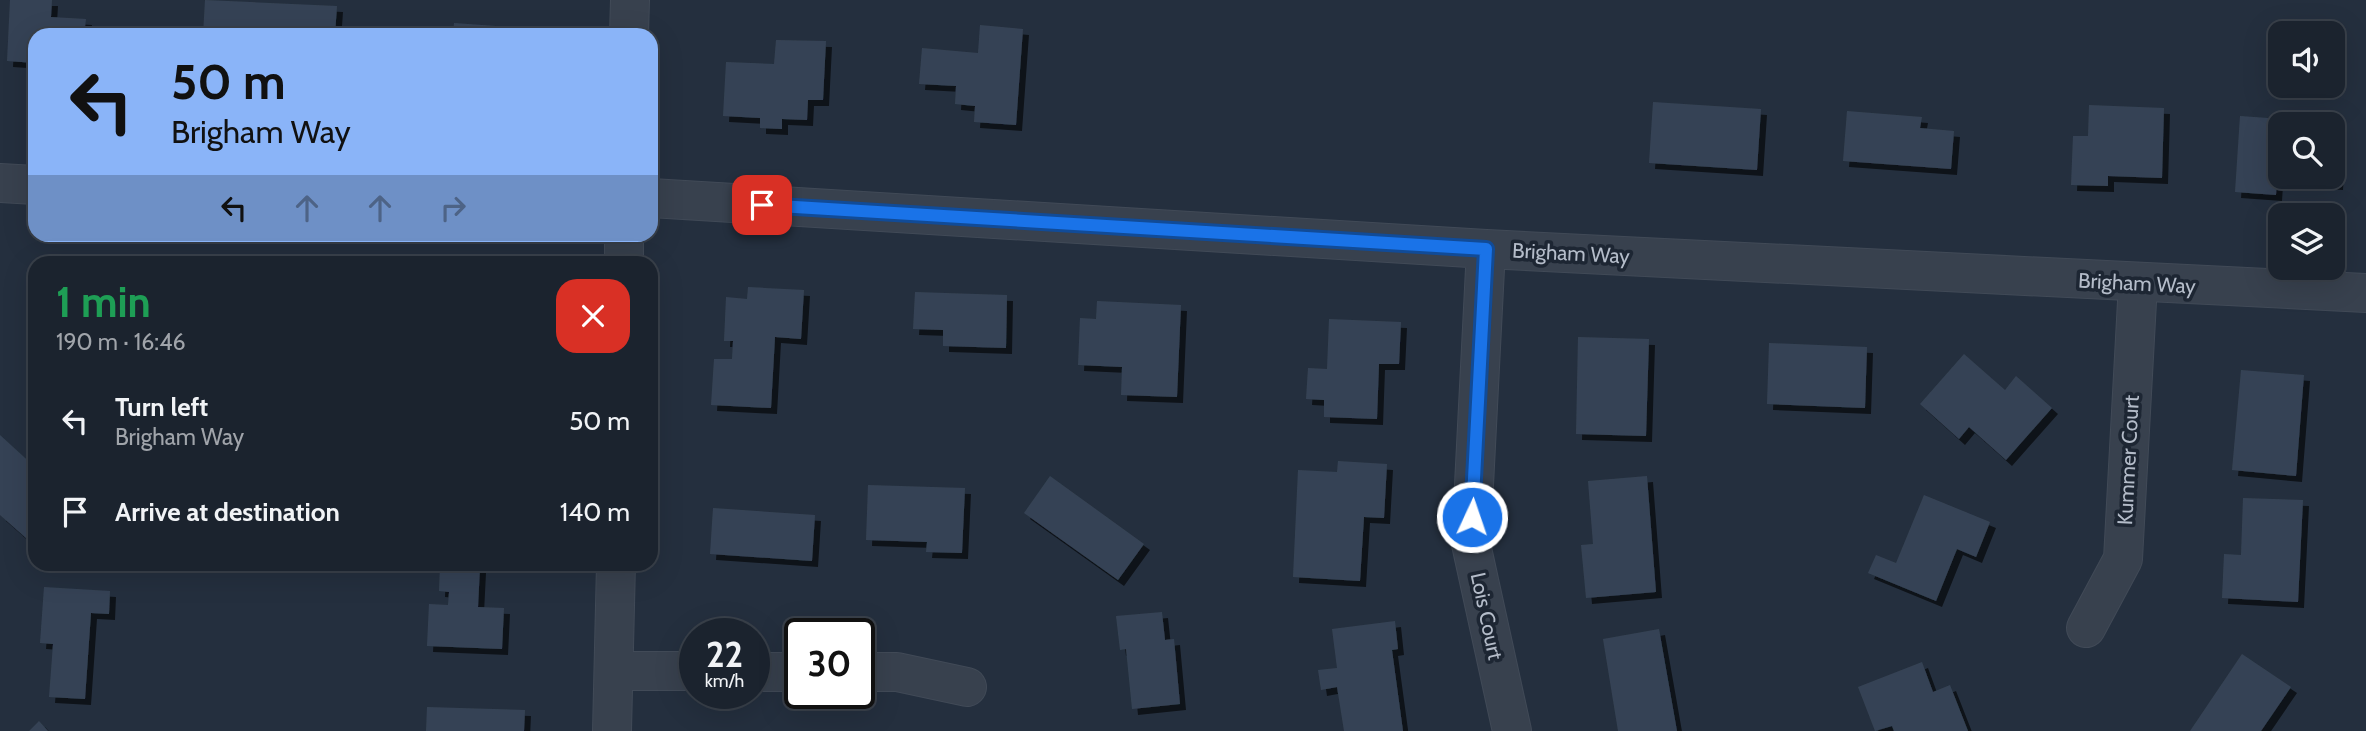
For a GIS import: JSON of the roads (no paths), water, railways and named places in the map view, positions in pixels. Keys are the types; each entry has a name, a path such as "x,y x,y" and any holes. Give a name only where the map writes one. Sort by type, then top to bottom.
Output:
{"street":[{"path":"629,28 630,0"},
{"path":"0,184 28,185"},
{"name":"Brigham Way","path":"658,198 1486,249 2366,293"},
{"name":"Lois Court","path":"1486,249 1471,544 1512,731"},
{"name":"Kummer Court","path":"2086,628 2123,559 2138,283"},
{"path":"612,731 616,571"},
{"path":"614,671 679,671"},
{"path":"875,672 897,672 967,687"}]}
